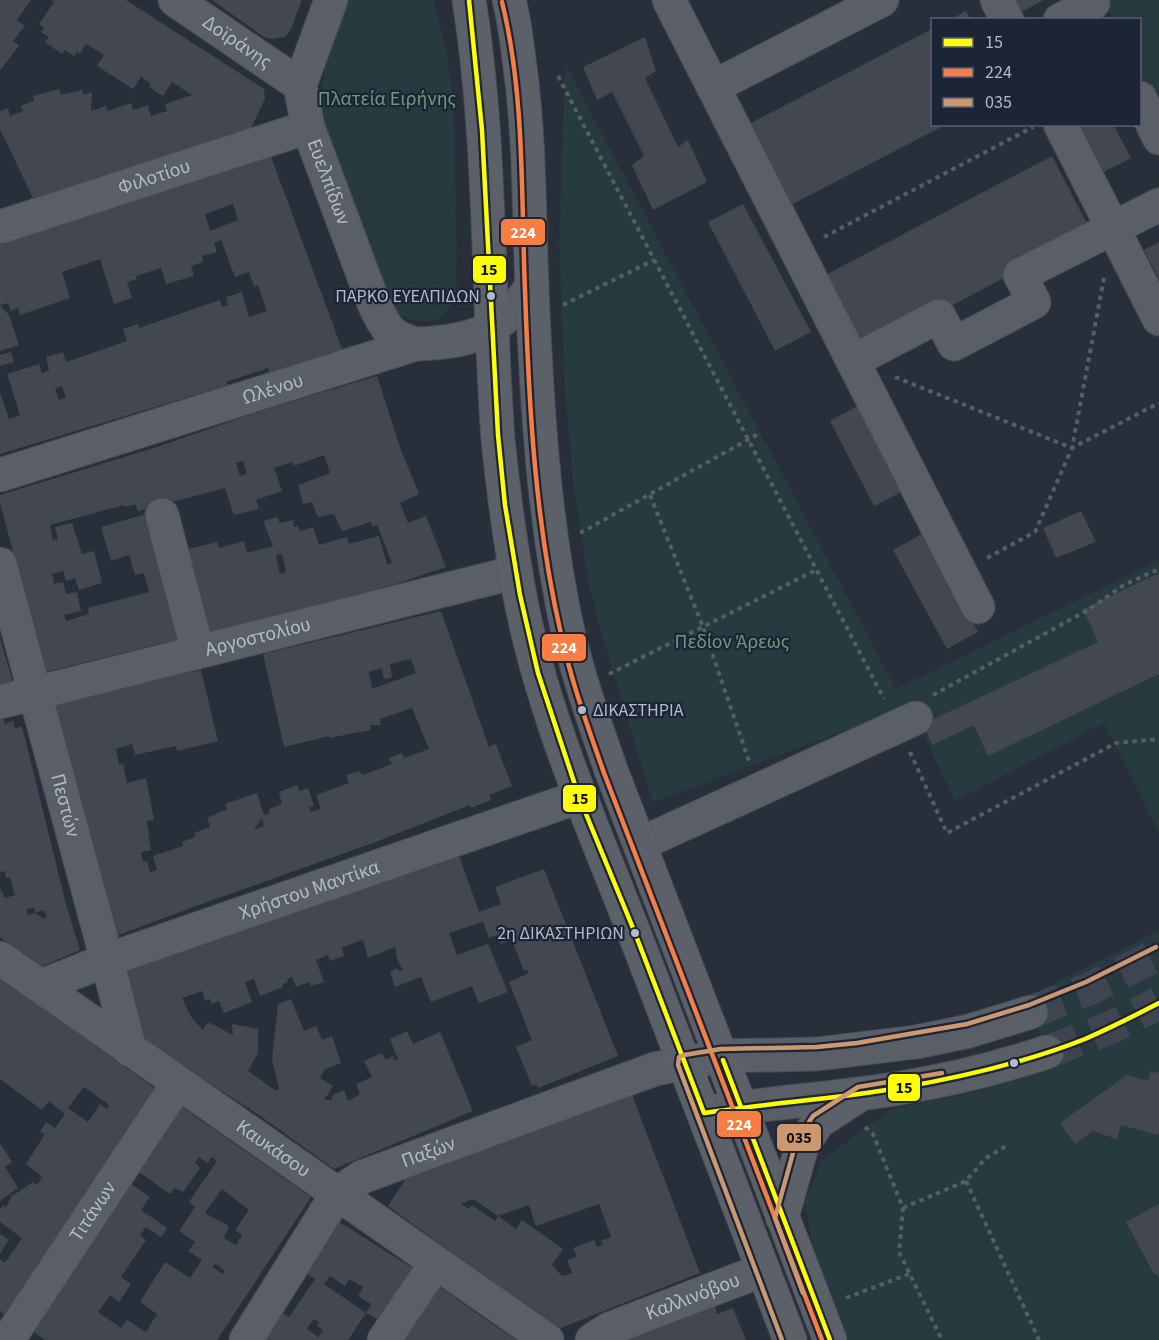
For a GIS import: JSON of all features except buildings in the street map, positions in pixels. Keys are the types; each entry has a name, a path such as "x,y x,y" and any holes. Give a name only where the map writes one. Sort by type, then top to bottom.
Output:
{"main road":[{"path":"469,0 482,130 500,462 516,572 538,673 579,796 685,1062 790,1340"},
{"path":"509,0 523,87 528,153 532,285 543,481 551,541 564,609 588,706 640,844 731,1056 740,1107 830,1340"},
{"path":"782,1217 802,1146 818,1122 860,1108"}],"street":[{"name":"Δοϊράνης","path":"175,0 300,85"},
{"path":"300,85 331,0"},
{"path":"669,0 978,607"},
{"path":"713,87 882,0"},
{"path":"997,0 1006,18"},
{"path":"1065,18 1095,7"},
{"name":"Ευελπίδων","path":"300,85 308,127 374,303 385,326 395,337 416,345"},
{"path":"1141,100 1159,138"},
{"path":"1061,126 1159,319"},
{"name":"Φιλοτίου","path":"0,227 308,127"},
{"path":"853,361 939,316 954,344 1034,302 1020,275 1159,205"},
{"name":"Ωλένου","path":"0,475 416,345 447,343 492,328 510,315 532,285"},
{"path":"162,515 198,652"},
{"name":"Πεστών","path":"0,564 130,1050"},
{"name":"Αργοστολίου","path":"0,702 516,572"},
{"path":"640,844 912,715"},
{"name":"Χρήστου Μαντίκα","path":"41,986 107,960 579,796"},
{"name":"Καυκάσου","path":"0,958 547,1340"},
{"name":"Παξών","path":"246,1340 337,1194 362,1177 655,1070 685,1062 731,1056 817,1054 916,1042 969,1031 1031,1012"},
{"path":"704,1113 740,1107 860,1108 1047,1052"},
{"name":"Τιτάνων","path":"8,1340 178,1083"},
{"path":"384,1340 436,1263"},
{"name":"Καλλινόβου","path":"592,1340 609,1329 763,1270"}],"path":[{"path":"558,76 816,570 912,715 947,833 1116,743 1159,739"},
{"path":"797,252 1034,126"},
{"path":"557,308 654,260"},
{"path":"961,572 1035,532 1072,448 1104,274"},
{"path":"853,361 1072,448 1159,403"},
{"path":"577,535 760,432"},
{"path":"650,495 703,627 751,768"},
{"path":"912,715 1088,610 1124,585 1159,569"},
{"path":"609,674 816,570"},
{"path":"860,1108 903,1208 899,1252 942,1340"},
{"path":"903,1208 966,1181 986,1158 1006,1146"},
{"path":"966,1181 1038,1340"},
{"path":"843,1299 909,1274"}],"green space":[{"name":"Πλατεία Ειρήνης","path":"345,0 434,0 446,49 454,106 457,287 449,309 436,320 418,321 395,313 326,146 319,99 331,40"},
{"path":"1104,0 1159,0 1159,116 1141,77 1141,18 1113,18"},
{"name":"Πεδίον Άρεως","path":"565,64 896,689 1159,560 1159,832 1104,723 955,801 910,706 653,803 599,625 589,584 574,490 565,389 559,245"},
{"path":"1159,930 1159,1340 849,1340 814,1251 805,1202 822,1160 890,1110 977,1091 1055,1068 1025,998"}],"tunnel":[{"path":"1031,1012 1089,989 1159,954"},
{"path":"1047,1052 1110,1028 1159,1003"}],"transit line":[{"name":"15","path":"469,0 482,130 498,435 505,505 520,595 538,673 579,797 635,933 704,1113 875,1092 993,1068 1085,1039 1159,1003"},
{"name":"224","path":"502,2 515,73 518,109 531,421 539,507 552,592 565,652 604,773 822,1340"},
{"name":"035","path":"782,1340 678,1065 679,1057 721,1049 817,1047 857,1043 967,1024 1029,1005 1086,982 1156,947"},
{"name":"15","path":"723,1060 830,1340"},
{"name":"035","path":"803,1293 775,1218 796,1142 813,1116 858,1087 942,1073"}],"place":[{"name":"ΠΑΡΚΟ ΕΥΕΛΠΙΔΩΝ","path":"491,296"},
{"name":"ΔΙΚΑΣΤΗΡΙΑ","path":"582,710"},
{"name":"2η ΔΙΚΑΣΤΗΡΙΩΝ","path":"635,933"}]}
